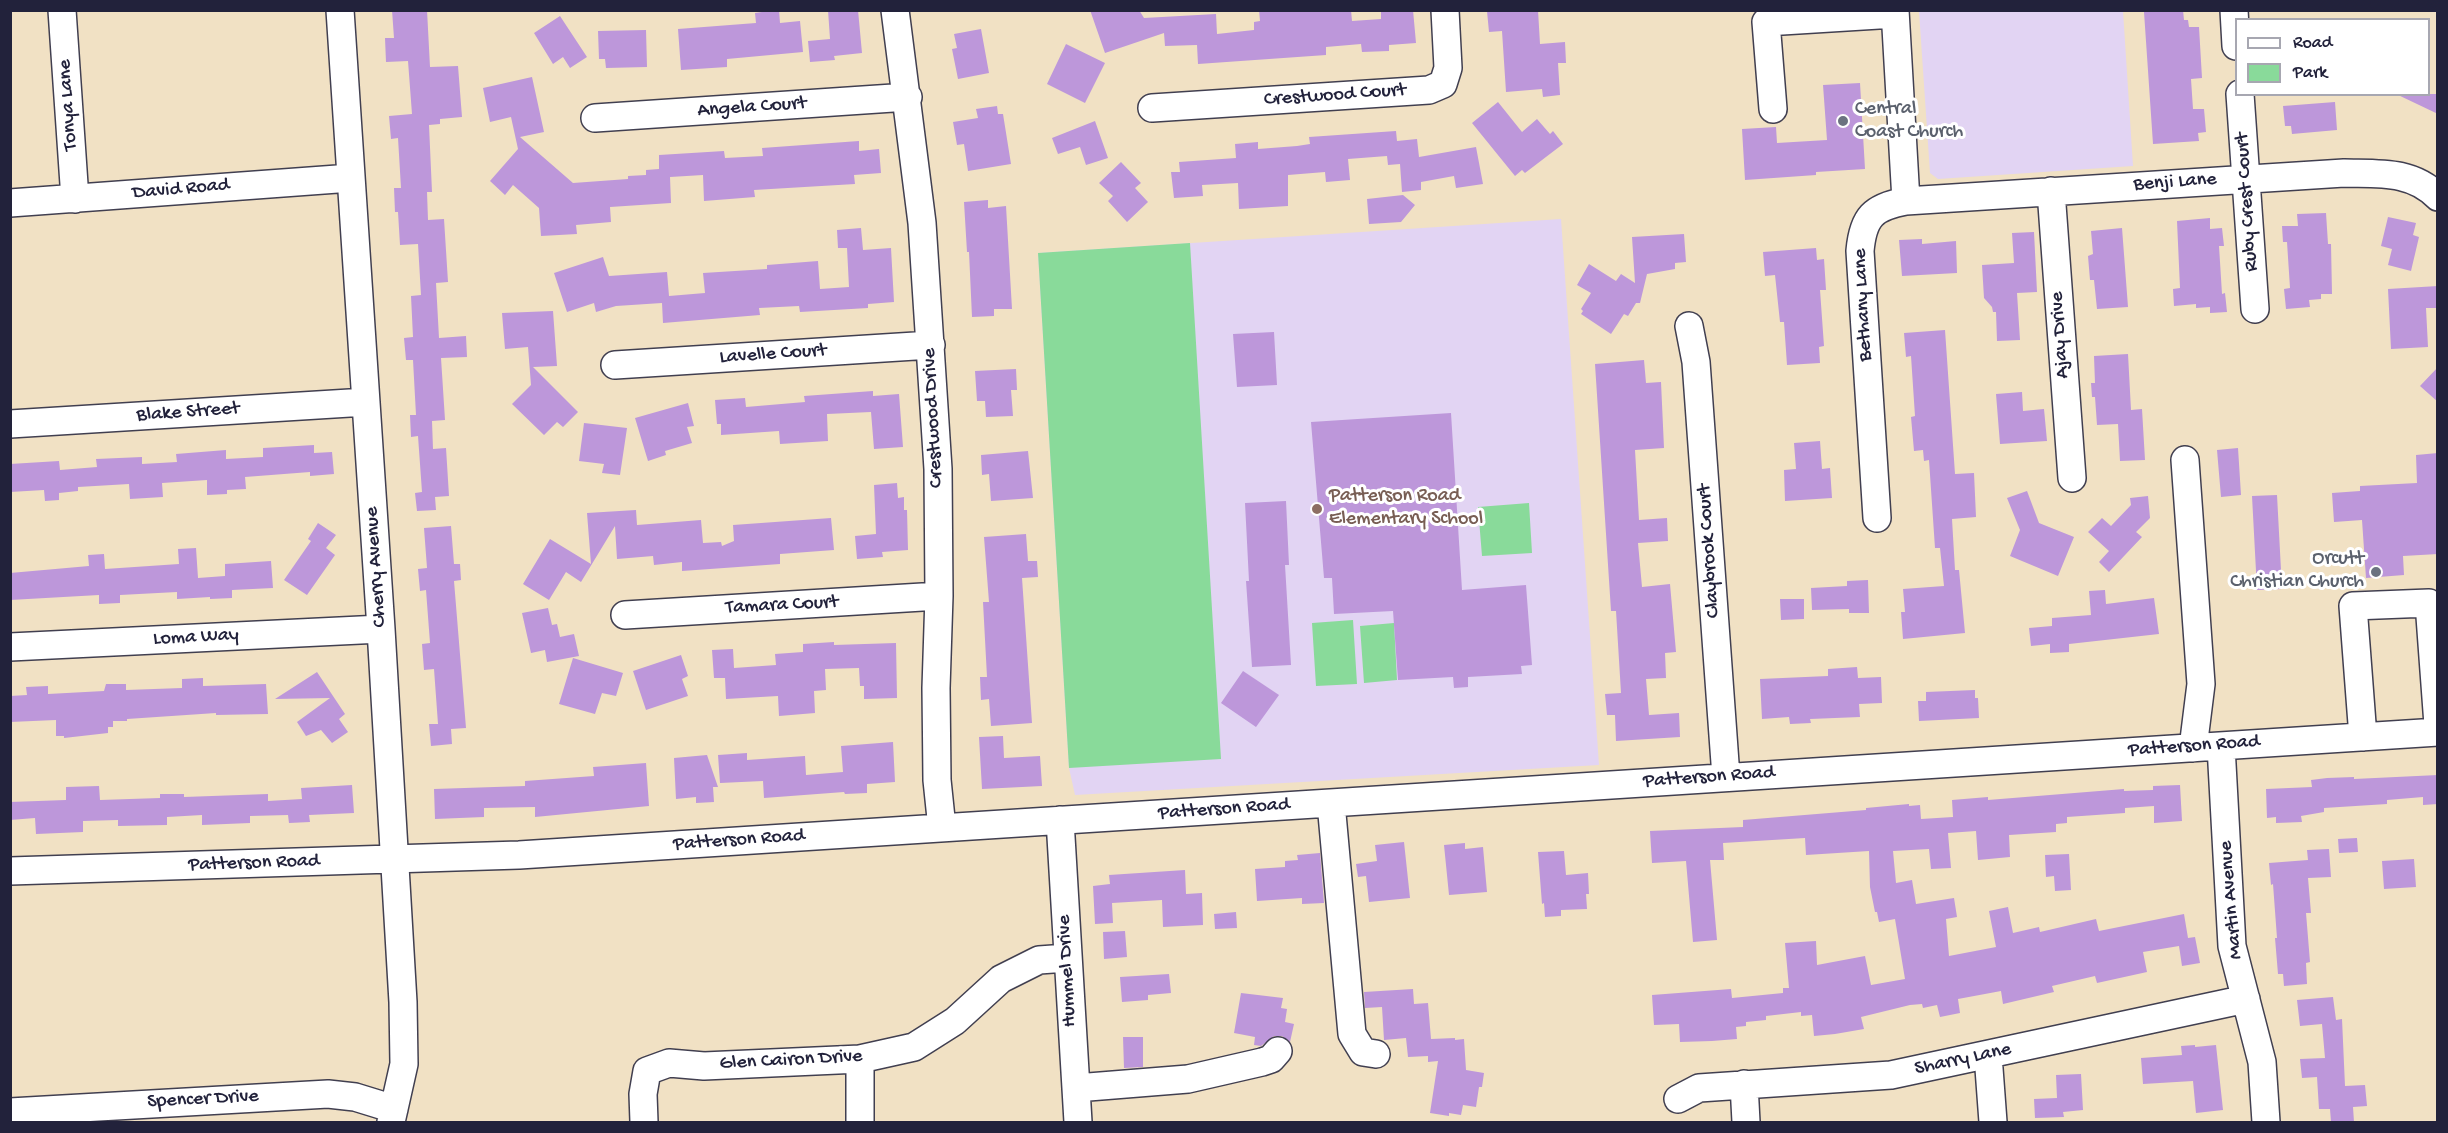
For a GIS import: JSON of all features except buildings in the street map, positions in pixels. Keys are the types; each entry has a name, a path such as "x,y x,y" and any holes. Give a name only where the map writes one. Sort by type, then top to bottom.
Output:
{"street":[{"name":"Tonya Lane","path":"62,10 75,199"},
{"name":"Cherry Avenue","path":"340,10 404,1002 404,1064 393,1116"},
{"name":"Crestwood Drive","path":"895,10 908,97 922,223 931,345 938,469 937,780 942,828"},
{"name":"Crestwood Court","path":"1152,108 1429,90 1443,84 1448,68 1445,10"},
{"path":"2234,10 2235,28"},
{"path":"1773,109 1766,22 1895,12 1906,201"},
{"name":"Ruby Crest Court","path":"2240,96 2255,309"},
{"name":"Angela Court","path":"596,118 908,97"},
{"name":"Benji Lane","path":"1906,201 2344,173 2398,174 2430,189 2438,197"},
{"name":"David Road","path":"10,203 175,189 351,178"},
{"name":"Ajay Drive","path":"2050,191 2072,478"},
{"name":"Bethany Lane","path":"1877,518 1860,251 1862,232 1870,216 1884,205 1906,201"},
{"name":"Claybrook Court","path":"1689,326 1696,362 1726,777"},
{"name":"Lavelle Court","path":"615,365 931,345"},
{"name":"Blake Street","path":"10,424 366,402"},
{"path":"2185,460 2200,684 2193,747"},
{"name":"Tamara Court","path":"626,615 939,596"},
{"path":"2363,737 2353,606 2429,603 2438,725"},
{"name":"Loma Way","path":"10,647 381,629"},
{"name":"Patterson Road","path":"10,871 519,855 2438,732"},
{"name":"Martin Avenue","path":"2222,746 2232,946 2262,1062 2266,1122"},
{"path":"1331,803 1352,1034 1363,1052 1376,1054"},
{"name":"Hummel Drive","path":"1060,820 1078,1122"},
{"name":"Glen Cairon Drive","path":"644,1122 643,1094 647,1071 669,1063 704,1066 860,1059 914,1047 955,1021 1001,979 1039,960 1067,958"},
{"name":"Sharry Lane","path":"1678,1100 1700,1088 1891,1075 2246,999"},
{"path":"1076,1088 1188,1079 1262,1062 1271,1059 1278,1052"},
{"path":"1988,1055 1993,1122"},
{"path":"860,1059 861,1122"},
{"path":"1744,1084 1746,1122"},
{"name":"Spencer Drive","path":"10,1112 328,1094 355,1097 393,1116"}],"shaded area":[{"path":"1919,11 2123,11 2133,166 1938,179 1930,173"},
{"name":"Patterson Road Elementary School","path":"1561,219 1599,765 1075,795 1069,768 1038,253"}],"green space":[{"path":"1190,243 1221,759 1069,768 1038,253"},
{"path":"1529,503 1532,553 1482,556 1478,507"},
{"path":"1353,620 1357,684 1316,686 1312,623"},
{"path":"1394,623 1397,680 1364,683 1360,626"}],"place":[{"name":"Central Coast Church","path":"1843,121"},
{"name":"Patterson Road Elementary School","path":"1317,509"},
{"name":"Orcutt Christian Church","path":"2376,572"}]}
